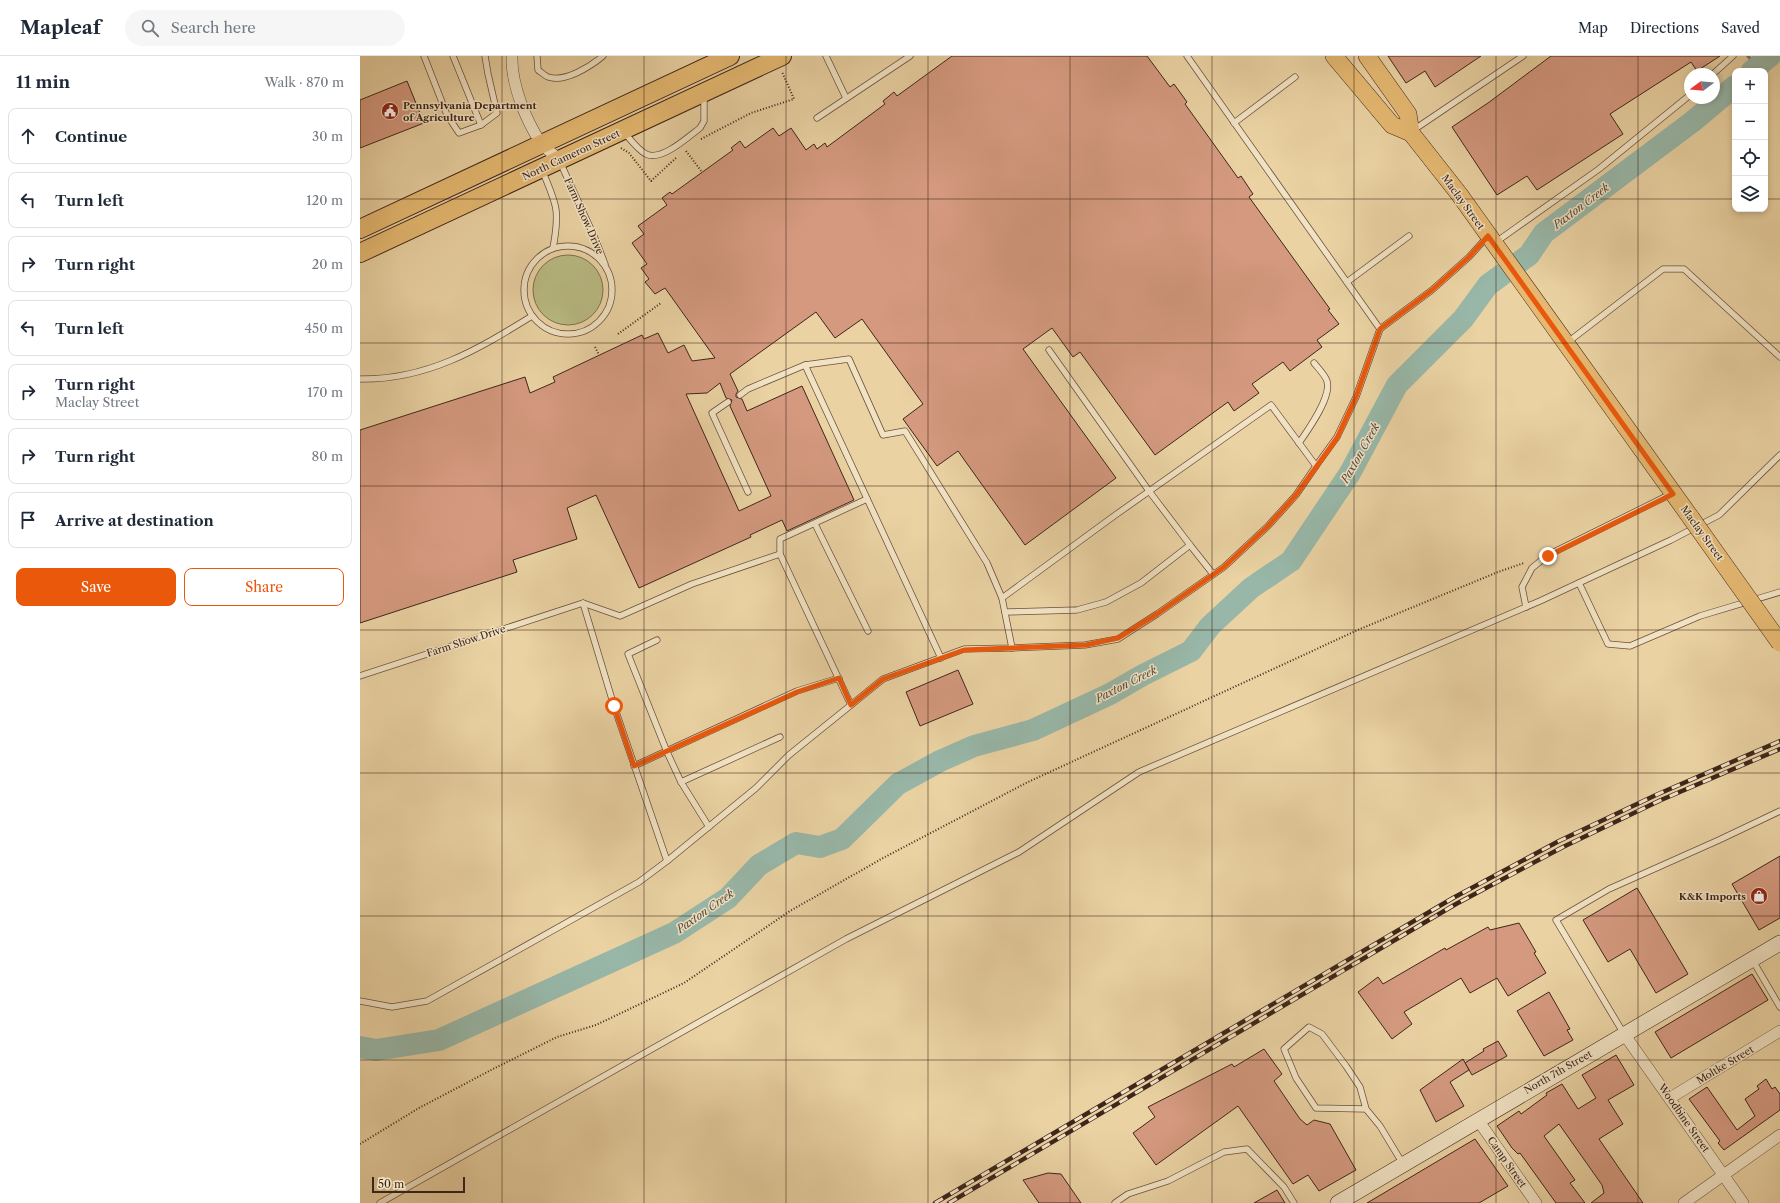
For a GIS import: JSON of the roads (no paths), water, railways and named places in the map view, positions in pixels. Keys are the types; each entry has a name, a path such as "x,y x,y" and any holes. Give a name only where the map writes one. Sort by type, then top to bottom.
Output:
{"highway":[{"path":"360,229 730,56"},
{"name":"North Cameron Street","path":"360,253 704,92 781,62"}],"main road":[{"name":"Maclay Street","path":"1334,56 1392,125 1410,133 1459,194 1780,643"},
{"path":"1367,56 1408,114 1410,133"},
{"name":"North 7th Street","path":"1338,1203 1780,943"}],"street":[{"path":"512,56 513,73 519,96 542,144 560,160"},
{"name":"Farm Show Drive","path":"542,144 542,168"},
{"name":"Moltke Street","path":"1670,1098 1780,1031"},
{"name":"Woodbine Street","path":"1624,1034 1744,1203"},
{"name":"Camp Street","path":"1478,1120 1536,1203"},
{"path":"1684,1203 1780,1135"}],"lane":[{"path":"424,56 447,115 459,133 481,125 497,113 488,74 486,56"},
{"path":"453,56 481,125"},
{"path":"537,56 538,70 548,77 567,77 593,64 603,56"},
{"path":"826,56 846,98"},
{"path":"817,118 910,56"},
{"path":"1187,56 1380,329"},
{"path":"1410,133 1523,56"},
{"path":"1720,68 1733,56"},
{"path":"1234,122 1295,77"},
{"path":"622,131 646,154 656,156 667,152 703,125 704,92"},
{"path":"360,1001 392,1007 427,1001 639,882 761,784 789,755 883,679 964,650 1086,645 1118,638 1157,614 1214,574 1268,526 1296,495 1337,438 1356,397 1380,329 1432,290 1469,257 1491,240 1599,169 1684,100"},
{"name":"Farm Show Drive","path":"560,160 594,236 608,272"},
{"name":"Farm Show Drive","path":"542,168 557,207 558,215 553,248"},
{"path":"1347,282 1409,236"},
{"path":"572,246 585,250 597,257 608,272 611,285 611,299 603,316 590,328 573,334 554,332 542,326 532,316 525,300 524,281 532,264 538,257 553,248 572,246"},
{"path":"1566,344 1663,269 1684,269 1780,356"},
{"path":"360,379 404,375 441,365 485,345 532,316"},
{"path":"1049,350 1149,491 1214,574"},
{"path":"740,395 748,389 805,365 849,359 884,435 905,432 987,563 1002,598 1012,648"},
{"path":"1299,443 1319,414 1327,390 1327,381 1314,363"},
{"path":"805,365 941,658"},
{"path":"728,402 712,413 748,492"},
{"path":"1002,598 1149,491 1271,405 1316,466"},
{"path":"380,1203 846,939 1020,852 1139,772 1526,607 1719,515 1780,455"},
{"path":"1526,607 1522,587 1532,568 1548,556 1673,494"},
{"path":"851,705 780,554 780,539 867,499"},
{"path":"814,524 868,631"},
{"path":"1005,612 1077,610 1106,602 1142,583 1190,545"},
{"path":"583,603 620,616 692,584 780,554"},
{"path":"1579,583 1608,644 1630,646 1700,616 1780,592"},
{"path":"583,603 634,766 667,861"},
{"name":"Farm Show Drive","path":"360,676 583,603"},
{"path":"657,640 628,654 667,752 681,782 709,827"},
{"path":"634,766 797,692 839,678"},
{"path":"681,782 780,737"},
{"path":"1624,1034 1556,920 1608,889 1719,840 1780,810"},
{"path":"1752,960 1780,1007"},
{"path":"1366,1109 1316,1108 1296,1078 1284,1050 1309,1027 1322,1034 1360,1087 1366,1109 1380,1126 1403,1164"},
{"path":"1115,1203 1128,1194 1168,1182 1224,1152 1247,1149 1284,1187 1294,1203"}],"waterway":[{"path":"1748,56 1757,67"},
{"name":"Paxton Creek","path":"1756,68 1770,56"},
{"name":"Paxton Creek","path":"360,1047 376,1050 439,1040 674,933 728,898 759,865 796,843 820,847 842,839 898,784 940,761 974,746 1033,730 1110,694 1143,675 1191,651 1210,626 1251,588 1291,561 1350,473 1397,385 1463,319 1488,285 1529,255 1544,233 1692,122 1732,89"}],"railway":[{"path":"935,1203 1453,898 1559,841 1656,795 1780,741"},
{"path":"949,1203 1456,904 1563,847 1661,800 1780,749"}],"place":[{"name":"Pennsylvania Department of Agriculture","path":"390,111"},
{"name":"K&K Imports","path":"1759,896"}]}
